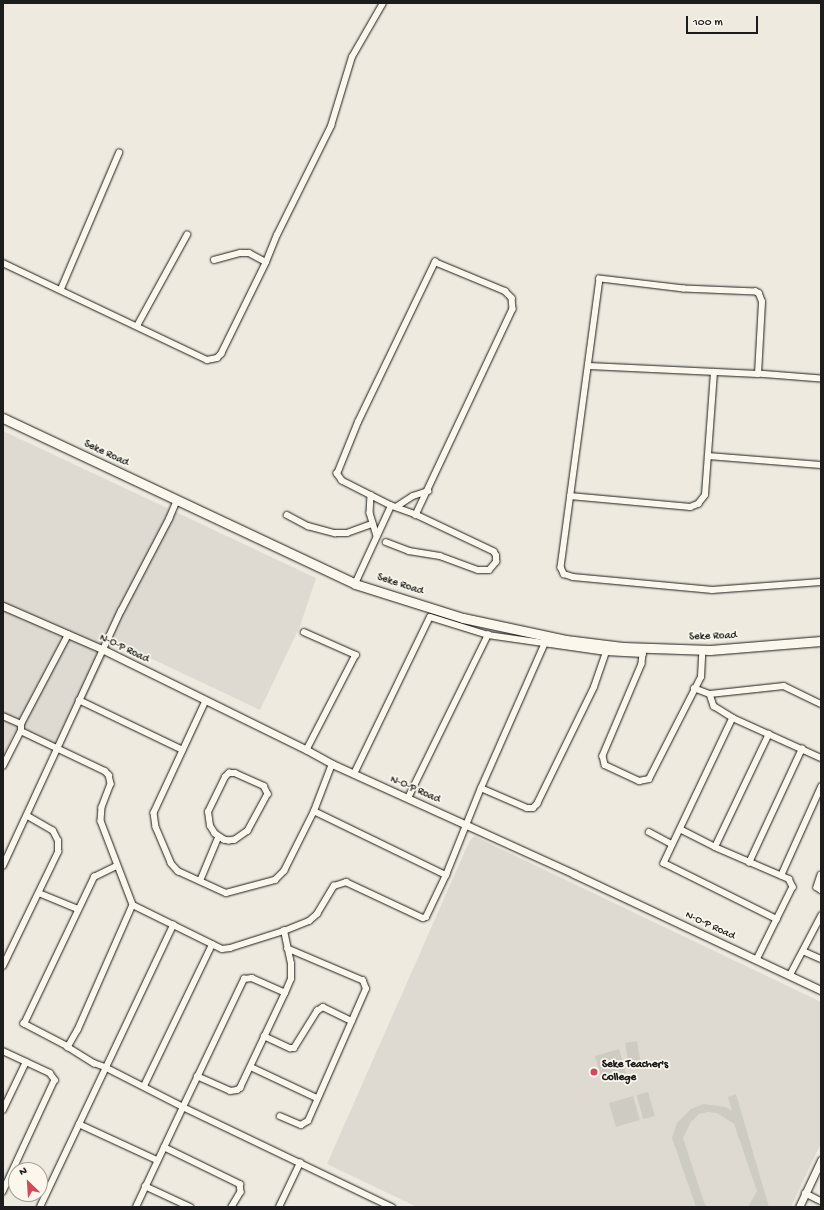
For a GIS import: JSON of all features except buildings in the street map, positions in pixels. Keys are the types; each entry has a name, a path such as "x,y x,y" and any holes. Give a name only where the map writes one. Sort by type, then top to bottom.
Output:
{"main road":[{"name":"Seke Road","path":"3,418 355,584 463,618 566,640 611,646 710,650 821,641"}],"street":[{"path":"3,263 207,360 217,358 221,354 266,262 277,234 331,126 352,57 383,3"},
{"path":"61,290 119,153"},
{"path":"137,326 187,235"},
{"path":"214,260 240,253 249,254 266,262"},
{"path":"386,542 409,550 440,556 478,570 489,570 494,567 496,556 494,552 416,515 394,507 339,479 337,470 358,422 435,262 505,291 512,298 513,309 416,515"},
{"path":"758,374 762,302 759,294 756,292 684,289 600,279 570,496 561,567 562,571 567,576 717,590 821,582"},
{"path":"589,366 758,374 821,379"},
{"path":"570,496 690,506 698,504 705,495 714,372"},
{"path":"708,456 821,465"},
{"path":"355,584 377,536 394,507 413,496 428,491"},
{"path":"371,495 370,513 372,524 377,536"},
{"path":"3,866 121,611 169,519 177,500"},
{"path":"288,515 308,526 335,533 347,533 372,524"},
{"name":"N-O-P Road","path":"3,606 104,650 307,750 332,764 821,990"},
{"path":"354,774 430,618 488,635 606,652 643,654 642,664 603,756 605,765 639,781 649,779 700,677 702,656"},
{"path":"304,632 356,655 307,750"},
{"path":"3,766 68,635"},
{"path":"408,798 488,635"},
{"path":"3,716 21,728 57,748 105,771 109,775 111,784 102,808 101,821 133,906 212,945 222,949 230,948 284,931 313,918 334,886 346,882 423,918 426,917 446,875 481,788 545,643"},
{"path":"481,788 527,808 533,808 537,804 594,687 606,652"},
{"path":"694,688 710,694 784,686 821,704"},
{"path":"710,694 714,706 733,718 821,758"},
{"path":"79,700 183,750"},
{"path":"206,701 156,808 154,821 173,868 222,892 231,893 275,880 284,871 314,811 332,764"},
{"path":"733,718 664,863 777,919"},
{"path":"715,847 769,734"},
{"path":"749,863 802,749"},
{"path":"236,773 264,786 268,791 268,798 248,831 235,840 224,840 218,838 210,826 208,812 227,774 236,773"},
{"path":"781,876 821,787"},
{"path":"314,811 446,875"},
{"path":"3,966 58,852 58,841 53,831 27,816"},
{"path":"680,829 749,863 789,879 793,887 757,960"},
{"path":"649,832 672,844"},
{"path":"200,881 218,838"},
{"path":"117,866 94,877 24,1024 68,1047 94,1063 392,1207"},
{"path":"821,875 817,887 821,890"},
{"path":"39,893 78,909"},
{"path":"68,1047 78,1030 133,906"},
{"path":"790,975 820,923 821,916"},
{"path":"40,1207 173,925"},
{"path":"197,1076 226,1090 233,1091 240,1088 291,978 288,949 284,931"},
{"path":"144,1086 212,945"},
{"path":"280,1116 303,1125 308,1121 366,989 363,981 288,949"},
{"path":"803,951 821,959"},
{"path":"136,1207 244,979 252,978 285,993"},
{"path":"264,1036 293,1048 296,1046 317,1011 323,1007 352,1021"},
{"path":"3,1051 50,1074 55,1080 3,1192"},
{"path":"3,1110 26,1062"},
{"path":"251,1067 317,1098"},
{"path":"79,1124 158,1160"},
{"path":"164,1147 240,1184 241,1192 232,1207"},
{"path":"799,1207 821,1160"},
{"path":"279,1207 300,1163"},
{"path":"145,1186 190,1207"},
{"path":"805,1193 821,1200"}],"shaded area":[{"path":"3,431 316,578 300,626 260,710 114,641 58,753 14,733 3,757"},
{"name":"Seke Teacher's College","path":"474,836 821,1002 821,1143 791,1207 417,1207 327,1164 469,842"},
{"path":"637,1041 641,1066 629,1068 625,1043"},
{"path":"619,1049 626,1074 602,1081 595,1056"},
{"path":"648,1092 655,1116 643,1119 636,1095"},
{"path":"736,1094 769,1207 748,1207 757,1191 734,1124 717,1113 708,1112 699,1114 691,1122 683,1138 707,1207 696,1207 672,1138 677,1123 691,1109 703,1104 726,1107 732,1111 728,1097"},
{"path":"633,1096 640,1120 616,1127 609,1103"}],"place":[{"name":"Seke Teacher's College","path":"594,1072"}]}
